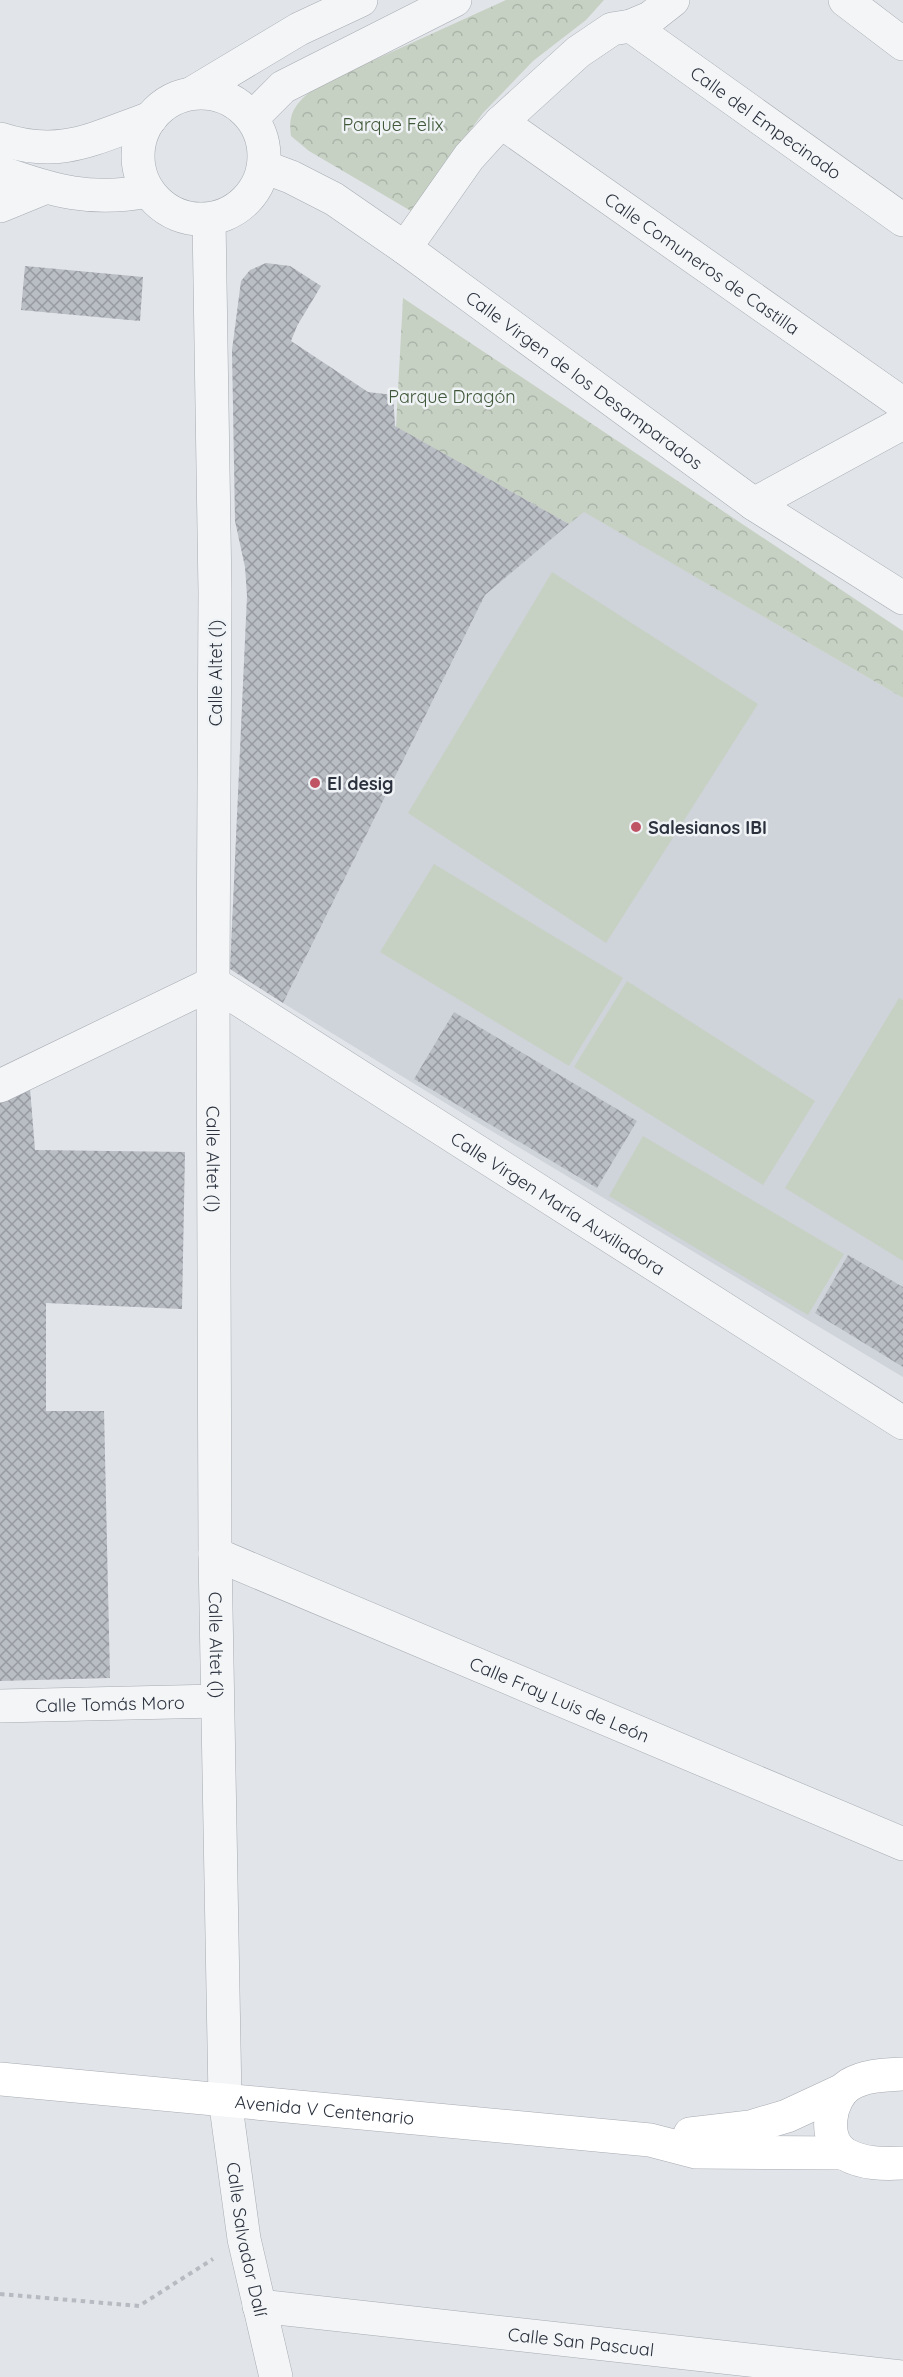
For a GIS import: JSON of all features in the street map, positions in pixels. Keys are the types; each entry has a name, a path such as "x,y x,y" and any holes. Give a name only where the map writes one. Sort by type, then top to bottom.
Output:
{"main road":[{"name":"Avenida V Centenario","path":"650,2140 705,2131 750,2127 787,2116 857,2082 873,2077 903,2074"},
{"name":"Avenida V Centenario","path":"0,2079 650,2140 696,2152 843,2153 864,2162 903,2164"},
{"path":"843,2090 835,2101 831,2120 836,2142 843,2153"}],"street":[{"path":"194,92 216,94 237,103 252,118 260,134 264,150 264,167 250,196 238,207 224,215 208,219 191,218 174,213 160,204 148,191 141,176 138,160 139,144 145,125 172,99 194,92 299,29 361,0"},
{"path":"252,118 283,87 455,0"},
{"path":"405,248 469,157 501,122 578,52 612,29 631,26 650,18 673,0"},
{"path":"844,0 903,44"},
{"name":"Calle del Empecinado","path":"631,26 903,220"},
{"path":"0,139 35,148 75,145 151,118"},
{"name":"Calle Comuneros de Castilla","path":"501,122 903,404"},
{"name":"Calle Virgen de los Desamparados","path":"264,167 291,177 334,199 405,248 754,504 903,598"},
{"path":"0,172 44,188 77,194 110,196 148,191"},
{"path":"0,206 44,188"},
{"name":"Calle Altet (l)","path":"208,219 215,592 213,983 215,1554 225,2099"},
{"path":"754,504 903,423"},
{"path":"0,1086 213,983"},
{"name":"Calle Virgen María Auxiliadora","path":"213,983 903,1423"},
{"name":"Calle Fray Luis de León","path":"215,1554 903,1844"},
{"name":"Calle Tomás Moro","path":"0,1706 218,1701"},
{"name":"Calle Salvador Dalí","path":"225,2099 244,2239 276,2377"},
{"name":"Calle San Pascual","path":"259,2306 903,2377"}],"path":[{"path":"0,2294 138,2306 244,2239"}],"shaded area":[{"name":"Salesianos IBI","path":"583,511 903,698 903,1377 465,1115 283,1003 485,595"}],"green space":[{"name":"Parque Felix","path":"506,0 604,0 586,20 533,61 483,113 411,211 309,151 291,136 291,119 296,106 319,85"},
{"name":"Parque Dragón","path":"403,298 903,631 903,698 584,512 569,524 396,427"},
{"path":"552,572 758,704 606,943 408,813"},
{"path":"434,864 623,978 569,1066 380,952"},
{"path":"627,981 815,1101 763,1185 574,1067"},
{"path":"899,998 903,1000 903,1261 785,1188"},
{"path":"643,1136 844,1254 808,1315 609,1196"}],"building":[{"name":"El desig","path":"266,263 290,266 321,286 297,326 291,341 368,392 393,395 395,426 569,524 485,595 283,1003 230,969 247,596 245,567 235,521 232,350 241,281 250,270"},
{"path":"25,266 143,277 140,321 21,310"},
{"path":"454,1012 637,1121 597,1188 414,1079"},
{"path":"30,1088 35,1150 185,1152 182,1309 46,1303 46,1411 104,1411 110,1678 0,1681 0,1102"},
{"path":"848,1255 903,1287 903,1367 815,1313"}],"place":[{"name":"El desig","path":"315,783"},
{"name":"Salesianos IBI","path":"636,827"}]}
